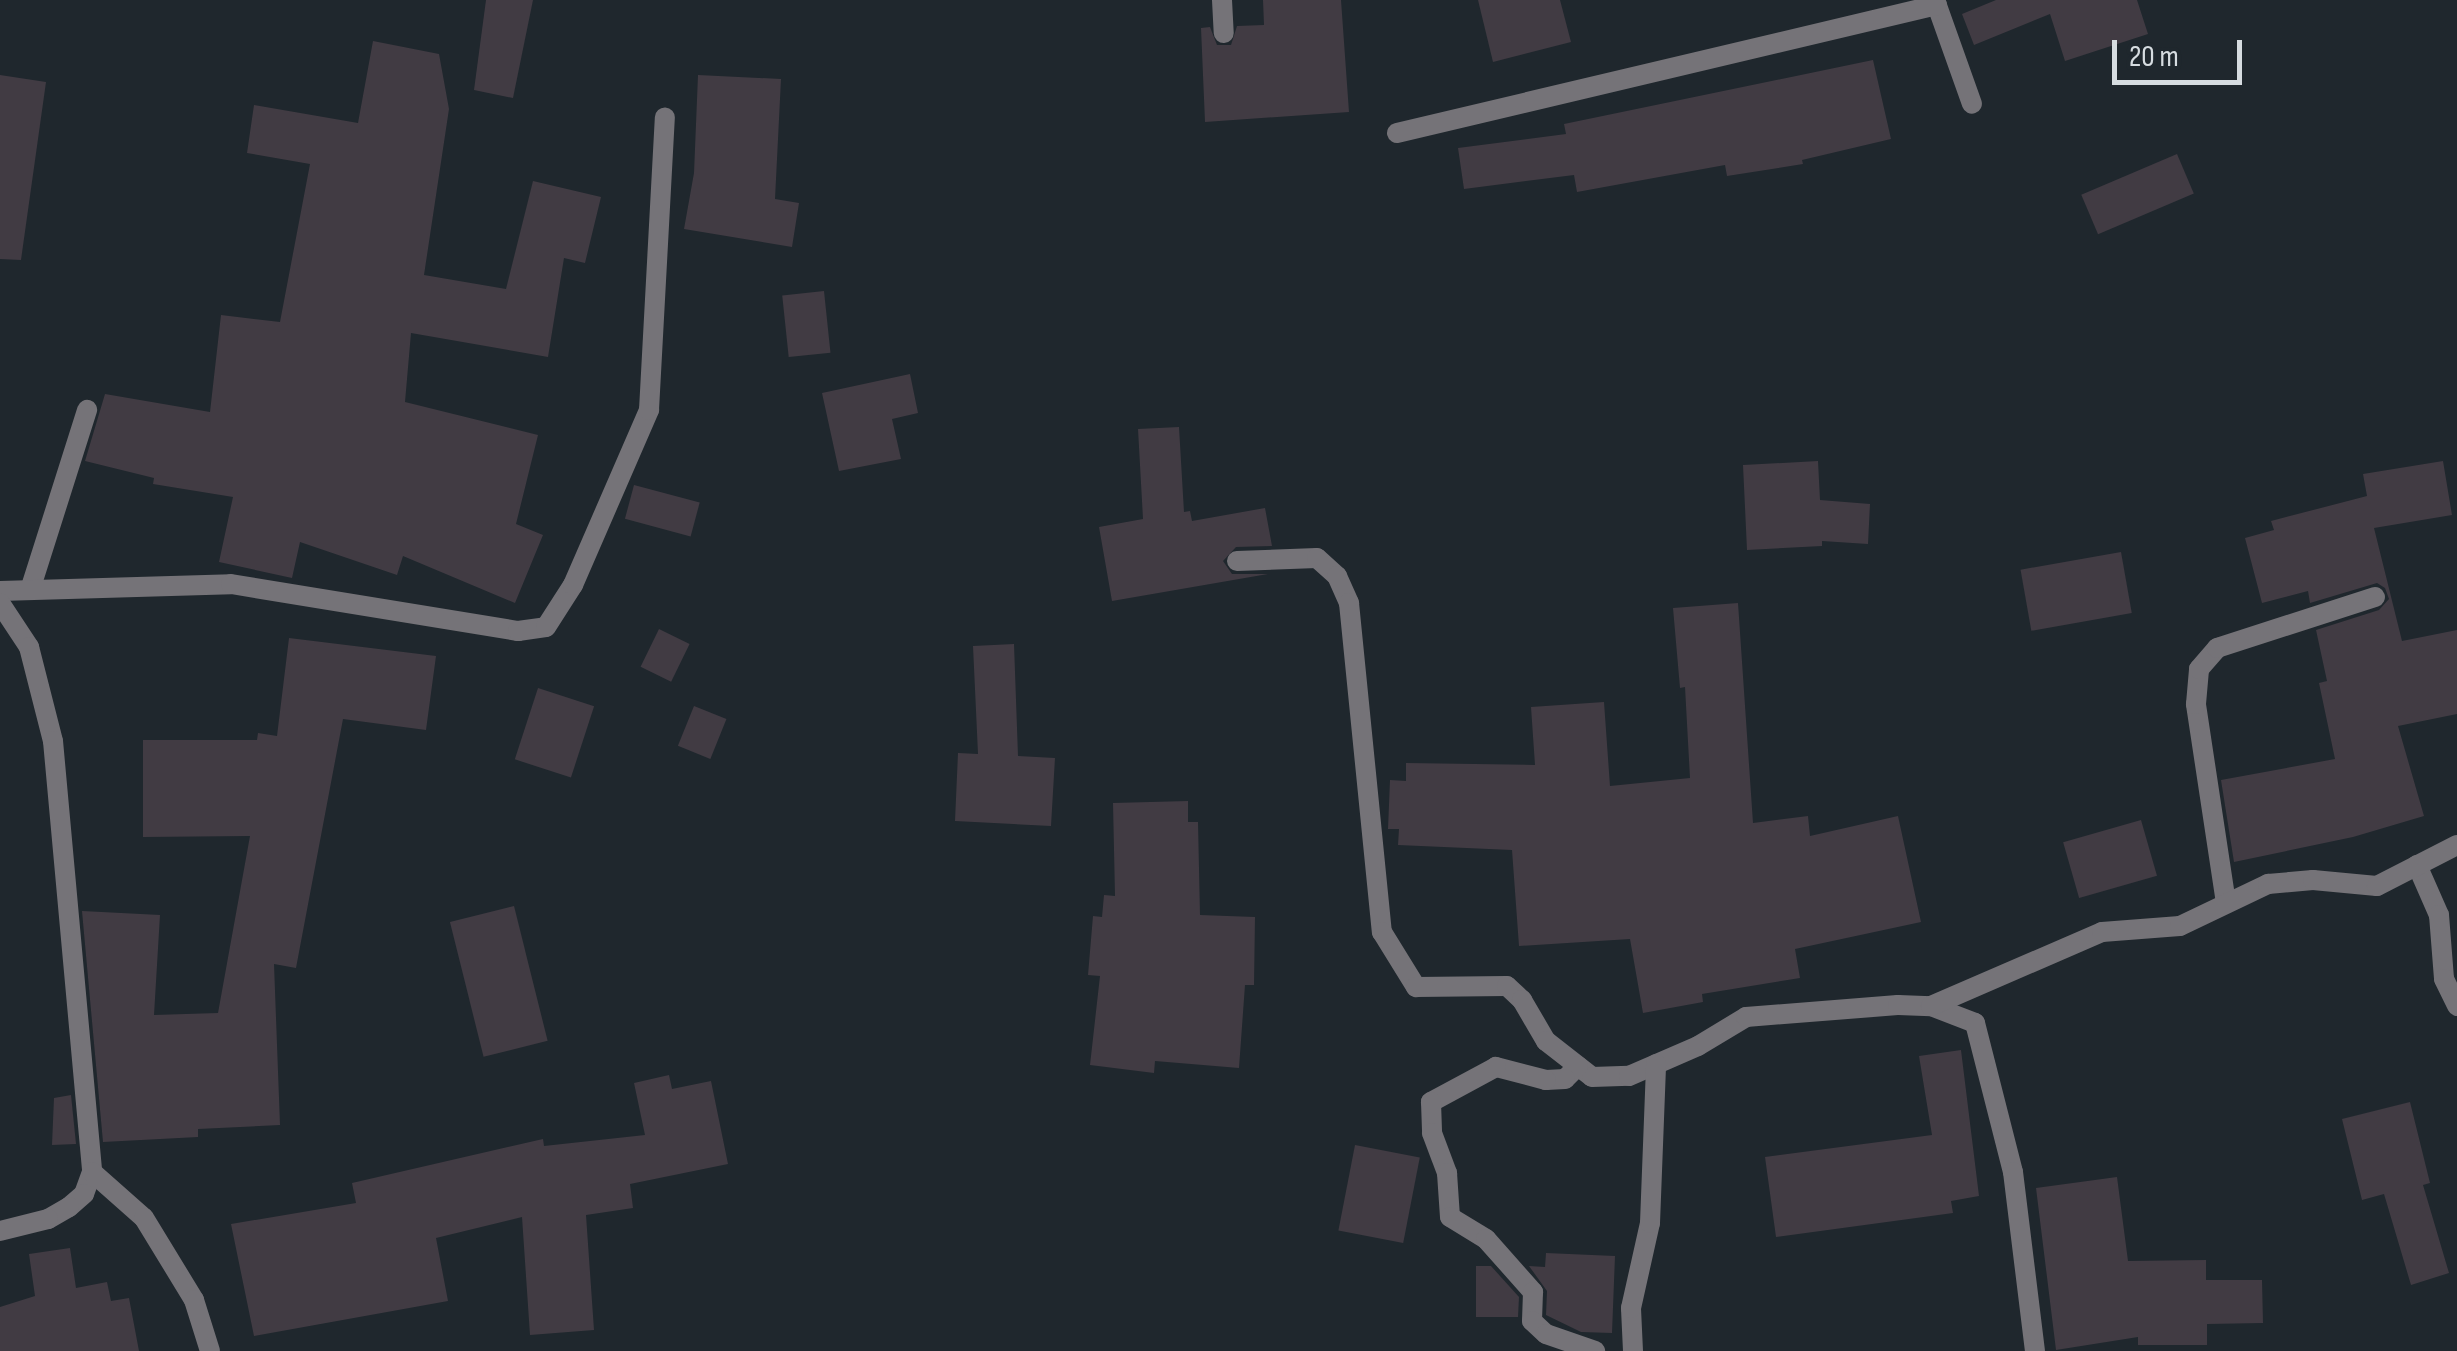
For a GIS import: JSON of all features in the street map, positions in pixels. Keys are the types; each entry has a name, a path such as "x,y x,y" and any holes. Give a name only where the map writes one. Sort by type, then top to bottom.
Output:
{"street":[{"path":"1222,0 1224,33"},
{"path":"1397,134 1936,2 1972,104"},
{"path":"0,591 231,584 518,631 546,628 573,585 648,410 665,118"},
{"path":"30,590 86,410"},
{"path":"1237,561 1317,558 1337,576 1349,603 1382,932 1416,987 1508,986 1522,1000 1546,1041 1592,1077 1629,1076 1698,1046 1746,1018 1898,1004 1932,1006 1975,1024 1982,1037 2013,1172 2035,1351"},
{"path":"2226,903 2196,704 2199,669 2217,648 2374,598"},
{"path":"0,603 30,647 53,740 92,1172 84,1194 69,1207 48,1219 0,1230"},
{"path":"1932,1006 2102,932 2180,926 2268,884 2313,880 2378,886 2457,845"},
{"path":"2417,865 2439,915 2444,979 2457,1006"},
{"path":"1633,1351 1631,1308 1650,1223 1656,1064"},
{"path":"1578,1066 1564,1078 1546,1080 1496,1067 1431,1102 1432,1134 1447,1173 1450,1217 1486,1240 1533,1292 1532,1321 1546,1334 1595,1351"},
{"path":"92,1172 144,1218 194,1300 210,1351"}],"building":[{"path":"486,0 533,0 513,98 474,90"},
{"path":"1263,0 1341,0 1349,112 1205,122 1201,28 1210,27 1217,45 1231,45 1237,26 1264,25"},
{"path":"1478,0 1560,0 1571,42 1493,62"},
{"path":"1996,0 2137,0 2148,34 2065,61 2050,14 1974,45 1962,14"},
{"path":"373,41 439,54 449,109 424,275 506,289 533,181 601,197 585,263 564,258 548,357 411,333 405,402 538,435 516,524 543,535 515,603 403,556 397,575 300,542 292,578 219,562 233,497 153,484 154,478 85,461 105,394 210,412 221,315 280,322 310,164 247,153 254,105 358,123"},
{"path":"1873,60 1891,139 1802,160 1803,164 1727,176 1725,165 1577,192 1574,175 1464,189 1458,148 1566,134 1564,124"},
{"path":"0,75 46,82 21,260 0,259"},
{"path":"698,75 781,79 775,199 799,203 792,247 684,229 694,173"},
{"path":"2177,154 2194,194 2098,234 2081,195"},
{"path":"824,291 830,353 789,357 782,295"},
{"path":"910,374 918,413 892,419 901,459 839,471 822,393"},
{"path":"1179,427 1184,512 1190,511 1192,521 1265,508 1272,546 1236,547 1223,561 1232,574 1268,574 1112,601 1099,527 1143,519 1138,429"},
{"path":"1818,461 1820,500 1870,504 1868,544 1822,541 1822,546 1747,550 1743,465"},
{"path":"2443,461 2452,515 2374,528 2402,641 2457,630 2457,714 2398,726 2424,816 2353,837 2234,862 2221,780 2335,759 2319,683 2327,681 2316,630 2379,610 2389,599 2385,588 2377,583 2310,603 2308,591 2262,603 2245,538 2274,530 2271,521 2367,496 2363,474"},
{"path":"634,485 700,503 691,536 625,519"},
{"path":"2121,552 2132,613 2031,631 2021,570"},
{"path":"1738,603 1753,823 1808,816 1810,836 1898,816 1921,922 1795,949 1800,978 1702,994 1703,1002 1643,1013 1630,939 1519,946 1512,850 1398,845 1399,829 1388,829 1390,780 1406,781 1406,763 1535,765 1531,707 1604,702 1610,786 1690,778 1685,687 1680,688 1673,608"},
{"path":"659,629 690,644 671,682 641,667"},
{"path":"289,638 436,656 426,730 343,719 296,968 274,964 280,1125 198,1129 198,1137 103,1142 82,911 160,915 154,1015 218,1013 250,836 143,837 143,740 257,740 258,733 277,736"},
{"path":"1014,644 1018,756 1055,758 1051,826 955,821 958,753 978,754 973,646"},
{"path":"538,688 594,706 571,778 515,759"},
{"path":"694,706 726,719 710,759 678,746"},
{"path":"1188,801 1188,822 1198,822 1200,915 1255,917 1254,985 1245,985 1239,1068 1155,1061 1154,1073 1090,1065 1100,976 1088,975 1093,916 1102,917 1104,895 1115,896 1113,803"},
{"path":"2141,820 2157,876 2079,898 2063,842"},
{"path":"514,906 548,1041 484,1057 450,922"},
{"path":"1961,1050 1979,1196 1951,1201 1953,1213 1776,1237 1765,1157 1932,1135 1919,1056"},
{"path":"669,1075 672,1089 711,1081 728,1164 630,1184 633,1208 586,1215 594,1330 530,1335 522,1217 436,1238 448,1301 254,1336 231,1224 356,1203 352,1183 543,1139 544,1146 645,1135 634,1083"},
{"path":"71,1095 76,1144 52,1145 54,1098"},
{"path":"2410,1102 2430,1183 2423,1185 2449,1273 2411,1285 2384,1194 2362,1200 2342,1119"},
{"path":"1355,1145 1420,1158 1403,1243 1338,1230"},
{"path":"2117,1177 2128,1261 2206,1260 2206,1280 2262,1280 2263,1323 2207,1324 2207,1345 2138,1345 2138,1337 2056,1350 2036,1188"},
{"path":"70,1248 76,1288 107,1282 111,1301 129,1298 139,1351 0,1351 0,1307 35,1296 29,1254"},
{"path":"1546,1253 1615,1256 1612,1333 1581,1332 1546,1315 1547,1291 1529,1266 1545,1267"},
{"path":"1476,1266 1491,1266 1519,1297 1518,1317 1476,1317"}]}
